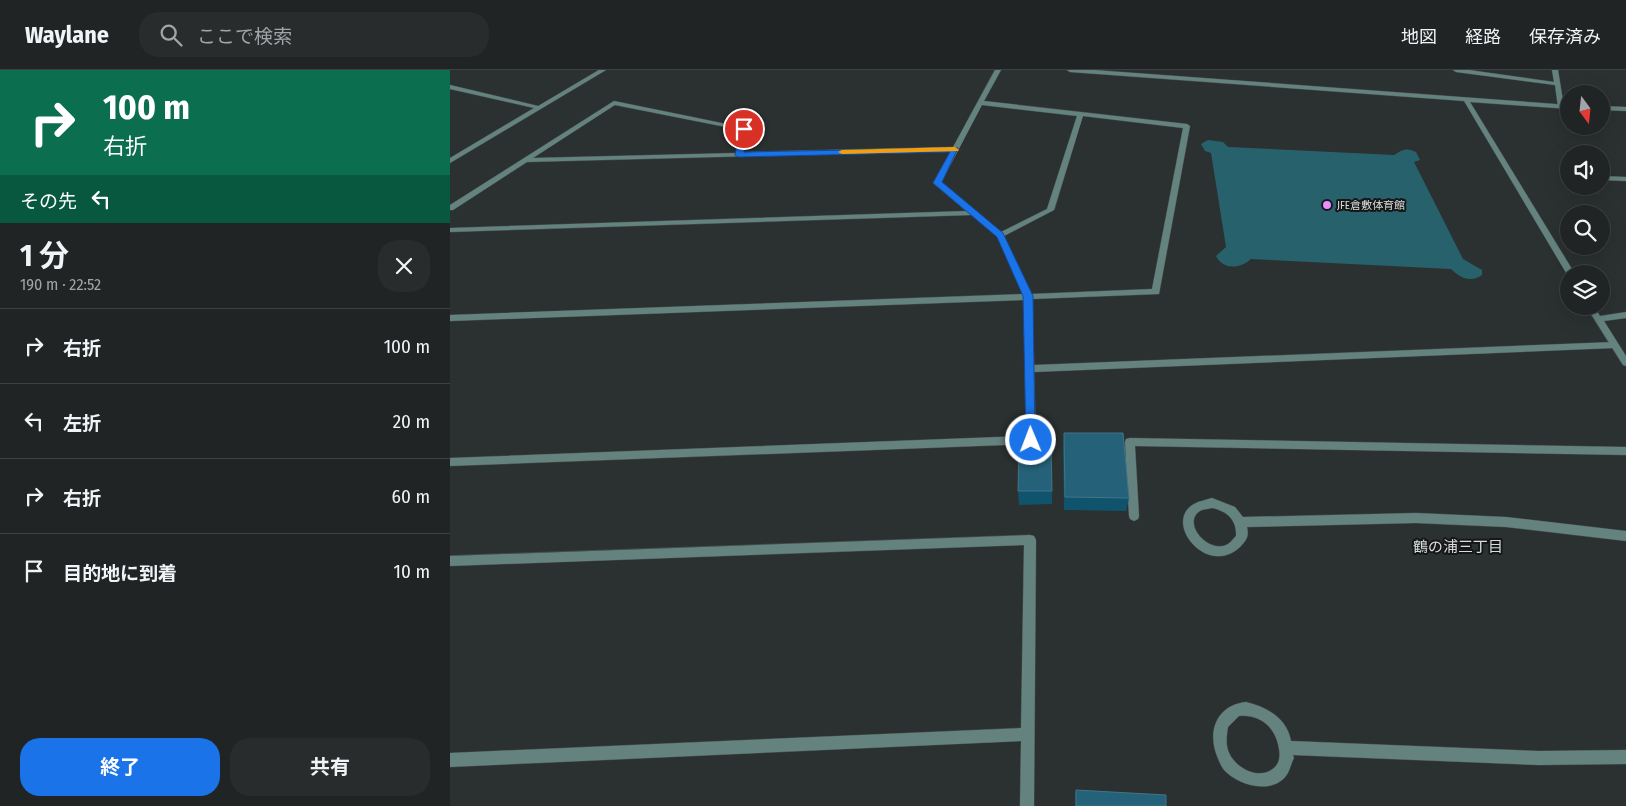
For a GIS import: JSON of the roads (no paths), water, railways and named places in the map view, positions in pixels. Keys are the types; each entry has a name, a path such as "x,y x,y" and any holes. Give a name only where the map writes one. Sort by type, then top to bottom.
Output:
{"street":[{"path":"450,161 603,70"},
{"path":"450,462 1031,440 1028,296 1000,235 975,212 937,183 998,70"},
{"path":"1070,70 1467,101 1560,106"},
{"path":"1456,70 1557,84"},
{"path":"1555,70 1560,100"},
{"path":"450,87 540,108"},
{"path":"1467,101 1566,265"},
{"path":"450,208 614,102 744,129 739,155"},
{"path":"450,318 1156,292 1187,126 981,102"},
{"path":"1610,108 1626,109"},
{"path":"1000,235 1050,210 1081,114"},
{"path":"525,160 956,149"},
{"path":"1610,178 1626,179"},
{"path":"450,230 975,212"},
{"path":"1596,315 1626,363"},
{"path":"1598,319 1626,315"},
{"path":"1030,369 1614,345"},
{"path":"1134,516 1130,442 1626,451"},
{"path":"1242,522 1242,538 1231,549 1223,552 1204,548 1196,543 1188,527 1188,520 1197,507 1212,503 1230,509 1242,522 1416,518 1506,522 1626,536"},
{"path":"450,561 1030,540 1027,806"},
{"path":"1236,710 1258,711 1268,716 1277,725 1286,748 1286,760 1282,770 1274,777 1264,781 1253,781 1231,769 1224,758 1219,747 1221,724 1236,710"},
{"path":"450,760 1028,734"},
{"path":"1286,748 1539,758 1626,757"}],"place":[{"name":"JFE倉敷体育館","path":"1327,205"}],"district":[{"name":"鶴の浦三丁目","path":"1458,547"}]}
